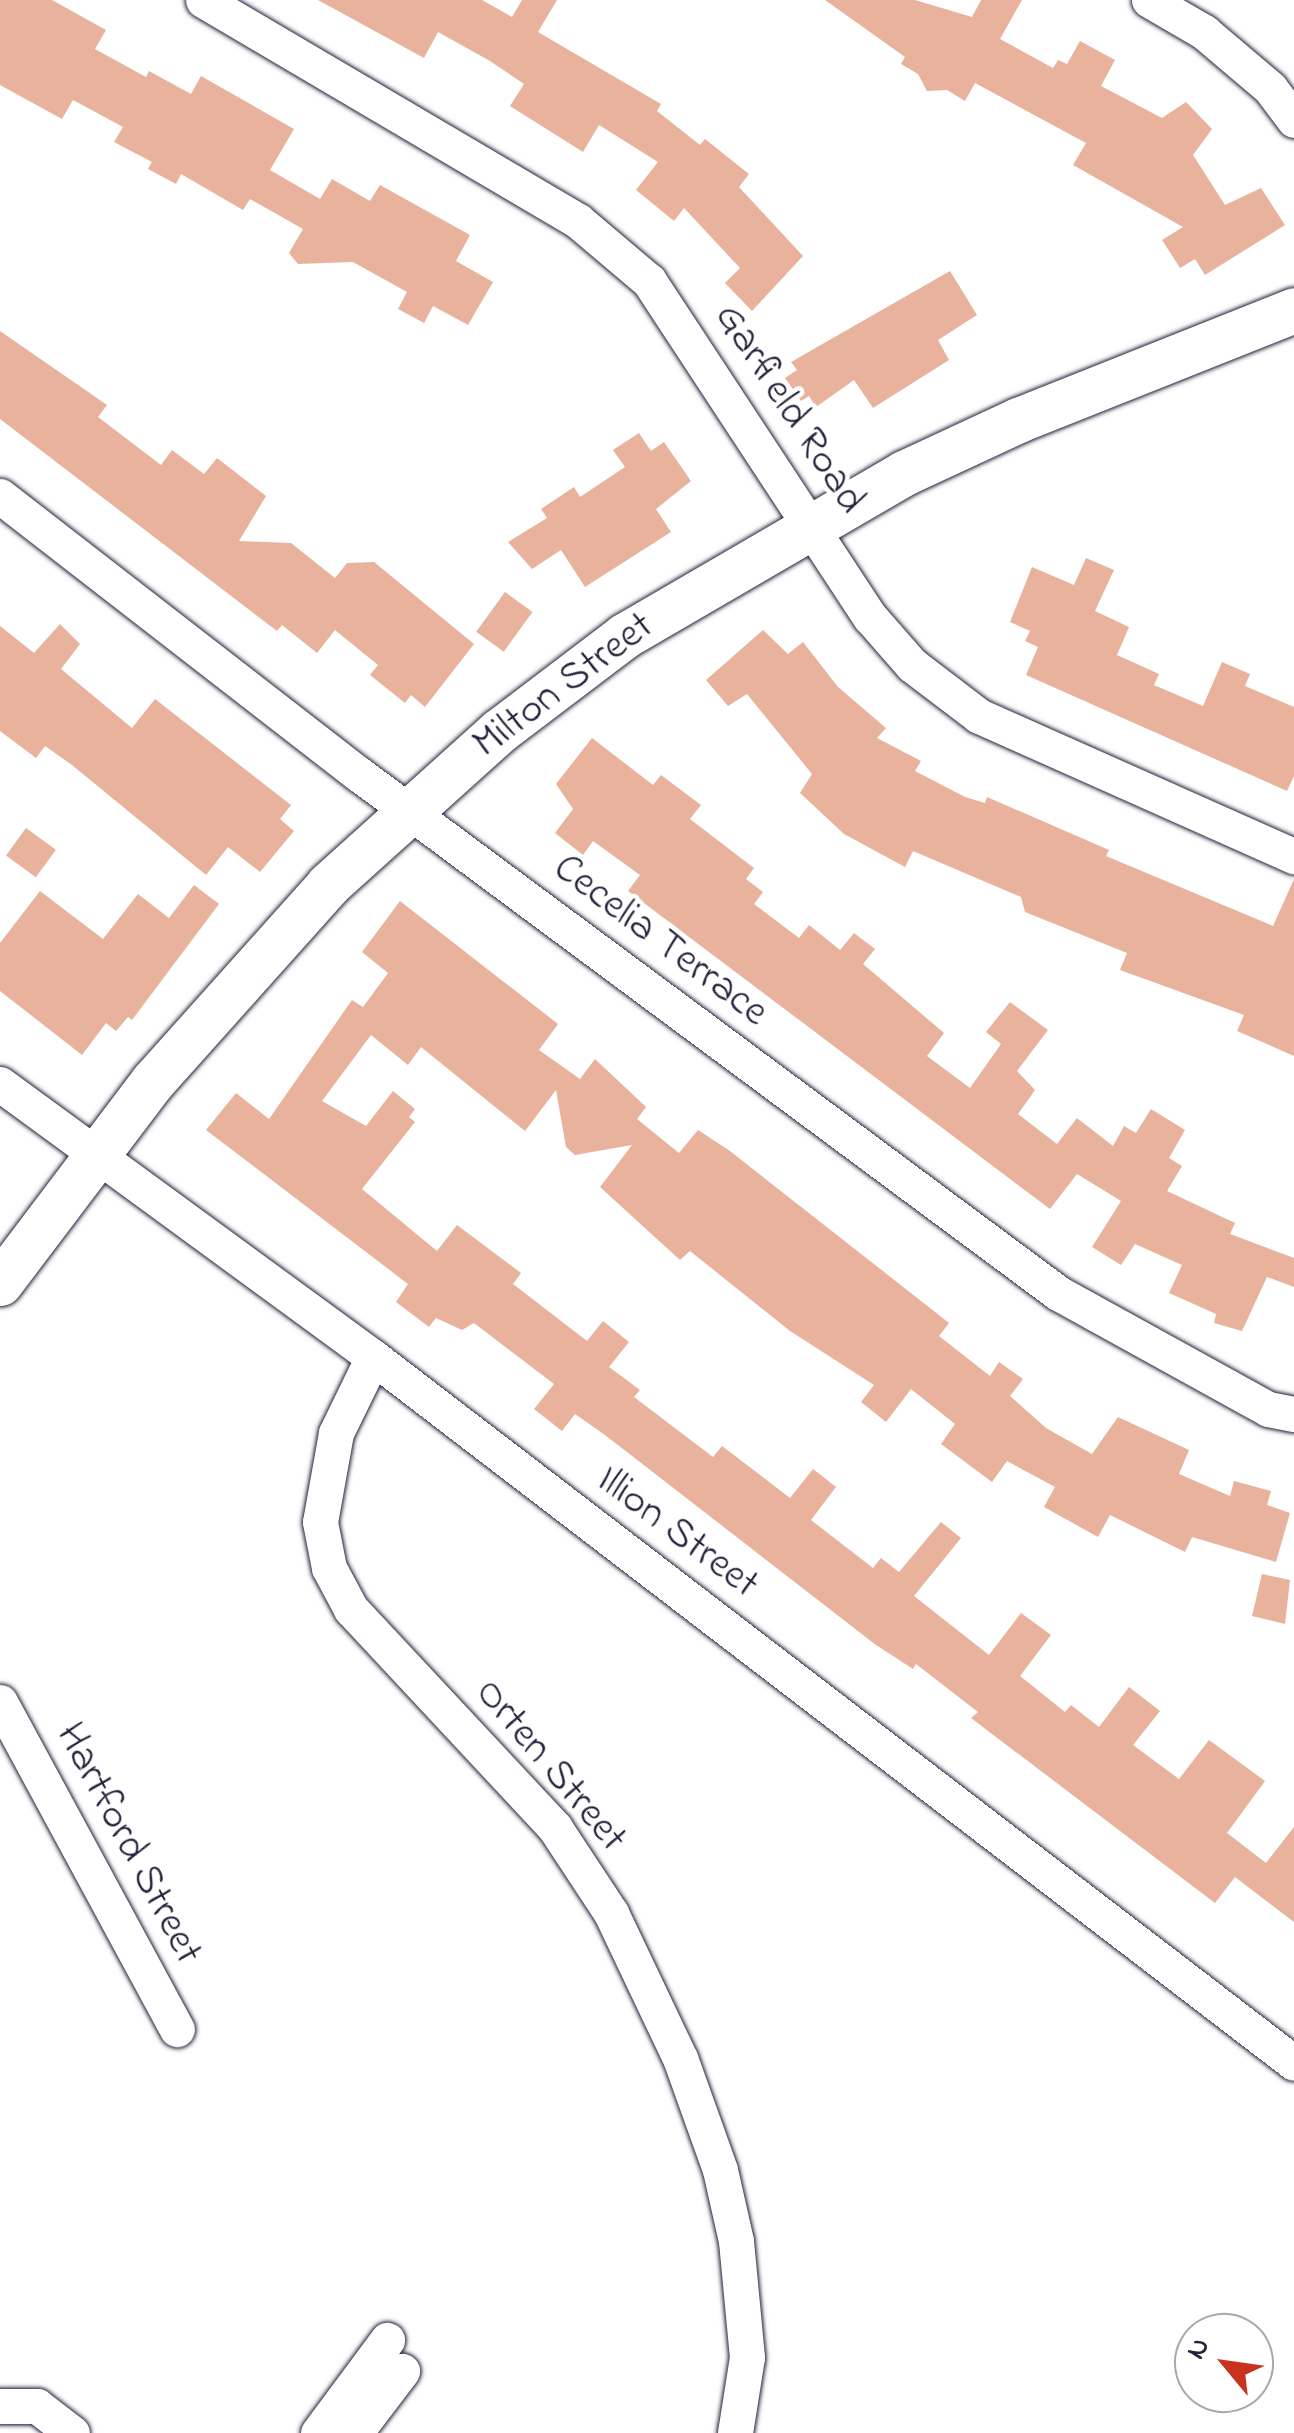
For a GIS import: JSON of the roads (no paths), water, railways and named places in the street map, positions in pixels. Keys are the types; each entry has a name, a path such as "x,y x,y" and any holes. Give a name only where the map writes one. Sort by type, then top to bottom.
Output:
{"main road":[{"name":"Milton Street","path":"0,1283 95,1157 246,971 408,810 624,636 809,523 1018,420 1294,310"}],"street":[{"name":"Garfield Road","path":"204,0 578,222 648,281 870,617 912,666 979,716 1294,856"},
{"path":"1149,0 1204,32 1270,88 1294,120"},
{"name":"Cecelia Terrace","path":"0,496 408,810 1058,1292 1268,1409 1294,1414"},
{"name":"Illion Street","path":"0,1084 95,1157 373,1356 1294,2063"},
{"name":"Orten Street","path":"373,1356 336,1433 320,1522 329,1568 352,1610 555,1828 610,1912 680,2058 720,2170 736,2240 747,2357 735,2433"},
{"name":"Hartford Street","path":"0,1702 177,2029"},
{"path":"318,2433 394,2356 354,2433"},
{"path":"0,2406 36,2406 72,2433"}]}
